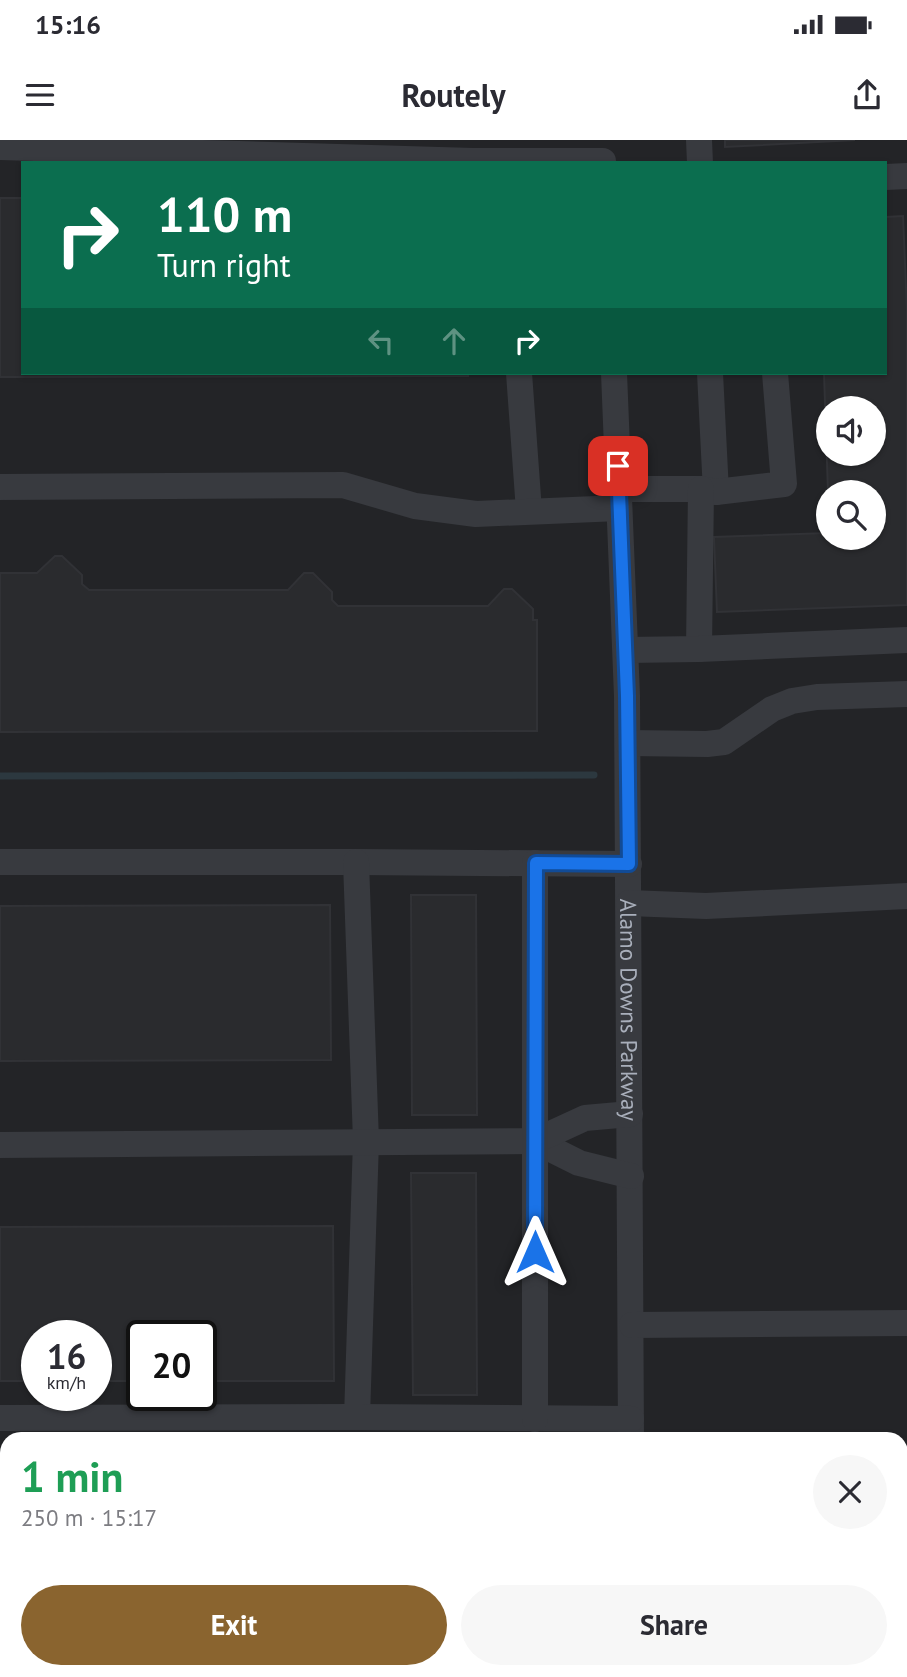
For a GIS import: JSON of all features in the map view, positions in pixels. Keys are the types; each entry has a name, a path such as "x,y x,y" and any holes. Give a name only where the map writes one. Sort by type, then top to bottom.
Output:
{"street":[{"path":"699,140 700,161"},
{"path":"0,147 473,161 603,155"},
{"path":"887,177 907,176"},
{"path":"519,375 529,511"},
{"name":"Alamo Downs Parkway","path":"614,375 628,743 631,1429"},
{"path":"699,649 709,491 710,375"},
{"path":"0,487 343,485 415,506 476,514 529,511 619,498 784,484 775,375"},
{"path":"626,650 907,640"},
{"path":"628,743 724,742 772,709 792,701 817,697 907,694"},
{"path":"0,862 629,864"},
{"path":"356,862 366,1141 357,1417"},
{"path":"535,1419 536,863"},
{"path":"629,903 706,906 907,896"},
{"path":"0,1145 535,1140 585,1118 631,1114"},
{"path":"535,1140 579,1163 631,1176"},
{"path":"632,1325 907,1323"},
{"path":"0,1418 535,1419 631,1429"}],"shaded area":[{"path":"0,140 907,140 907,1432 0,1432"}],"building":[{"path":"725,140 855,140 725,147"},
{"path":"0,198 21,198 21,375 468,375 468,376 0,377"},
{"path":"903,216 907,311 907,605 717,612 714,537 816,533 816,550 886,550 886,480 828,480 827,466 886,466 886,396 825,396 824,375 887,375 887,217"},
{"path":"55,556 62,556 82,575 82,584 89,590 288,590 304,573 313,573 332,592 332,600 338,606 488,606 504,589 512,589 533,609 533,620 537,620 537,731 0,732 0,573 37,573"},
{"path":"411,895 476,895 477,1115 412,1115"},
{"path":"330,905 331,1060 0,1061 0,906"},
{"path":"411,1173 476,1173 477,1395 413,1395"},
{"path":"333,1226 334,1381 217,1381 217,1320 126,1320 126,1381 112,1381 112,1320 21,1320 21,1381 0,1381 0,1227"}],"waterway":[{"path":"0,776 594,775"}],"route":[{"path":"535,1252 536,863 629,864 626,650 618,466"}]}
